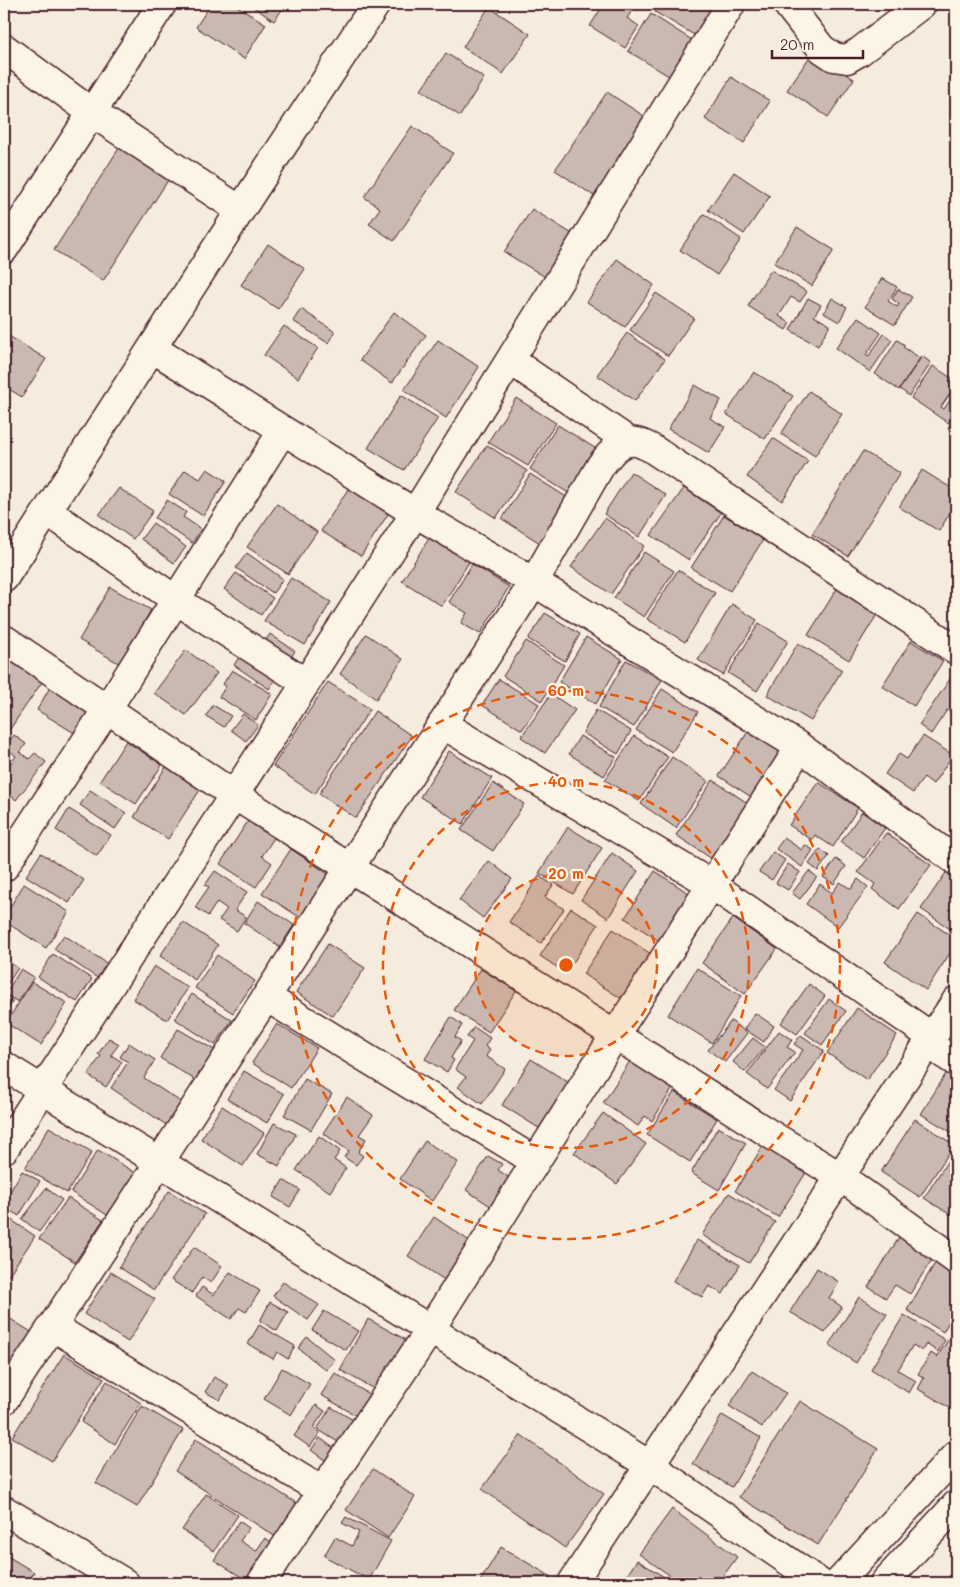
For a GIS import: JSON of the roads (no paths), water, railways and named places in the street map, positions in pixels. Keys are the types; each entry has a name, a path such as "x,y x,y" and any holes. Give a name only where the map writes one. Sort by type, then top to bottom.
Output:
{"street":[{"path":"4,249 162,4"},
{"path":"4,578 240,210 376,4"},
{"path":"4,1149 415,513 731,4"},
{"path":"787,4 822,49 834,57 847,59 922,4"},
{"path":"4,48 91,112 240,210"},
{"path":"152,348 415,513 534,582 800,747 956,861"},
{"path":"510,360 630,442"},
{"path":"4,867 107,709 283,430"},
{"path":"4,1400 534,582 601,465 613,451 622,444 630,442 638,442 651,448 956,650"},
{"path":"47,511 176,600 306,683"},
{"path":"4,639 234,795 841,1177 956,1260"},
{"path":"442,724 711,884 930,1041 956,1062"},
{"path":"261,1583 430,1330 535,1161 800,747"},
{"path":"266,997 535,1161"},
{"path":"572,1583 956,1001"},
{"path":"4,1066 650,1466 820,1583"},
{"path":"52,1326 322,1491"},
{"path":"838,1583 956,1455"},
{"path":"884,1583 956,1505"},
{"path":"4,1510 125,1583"}]}
